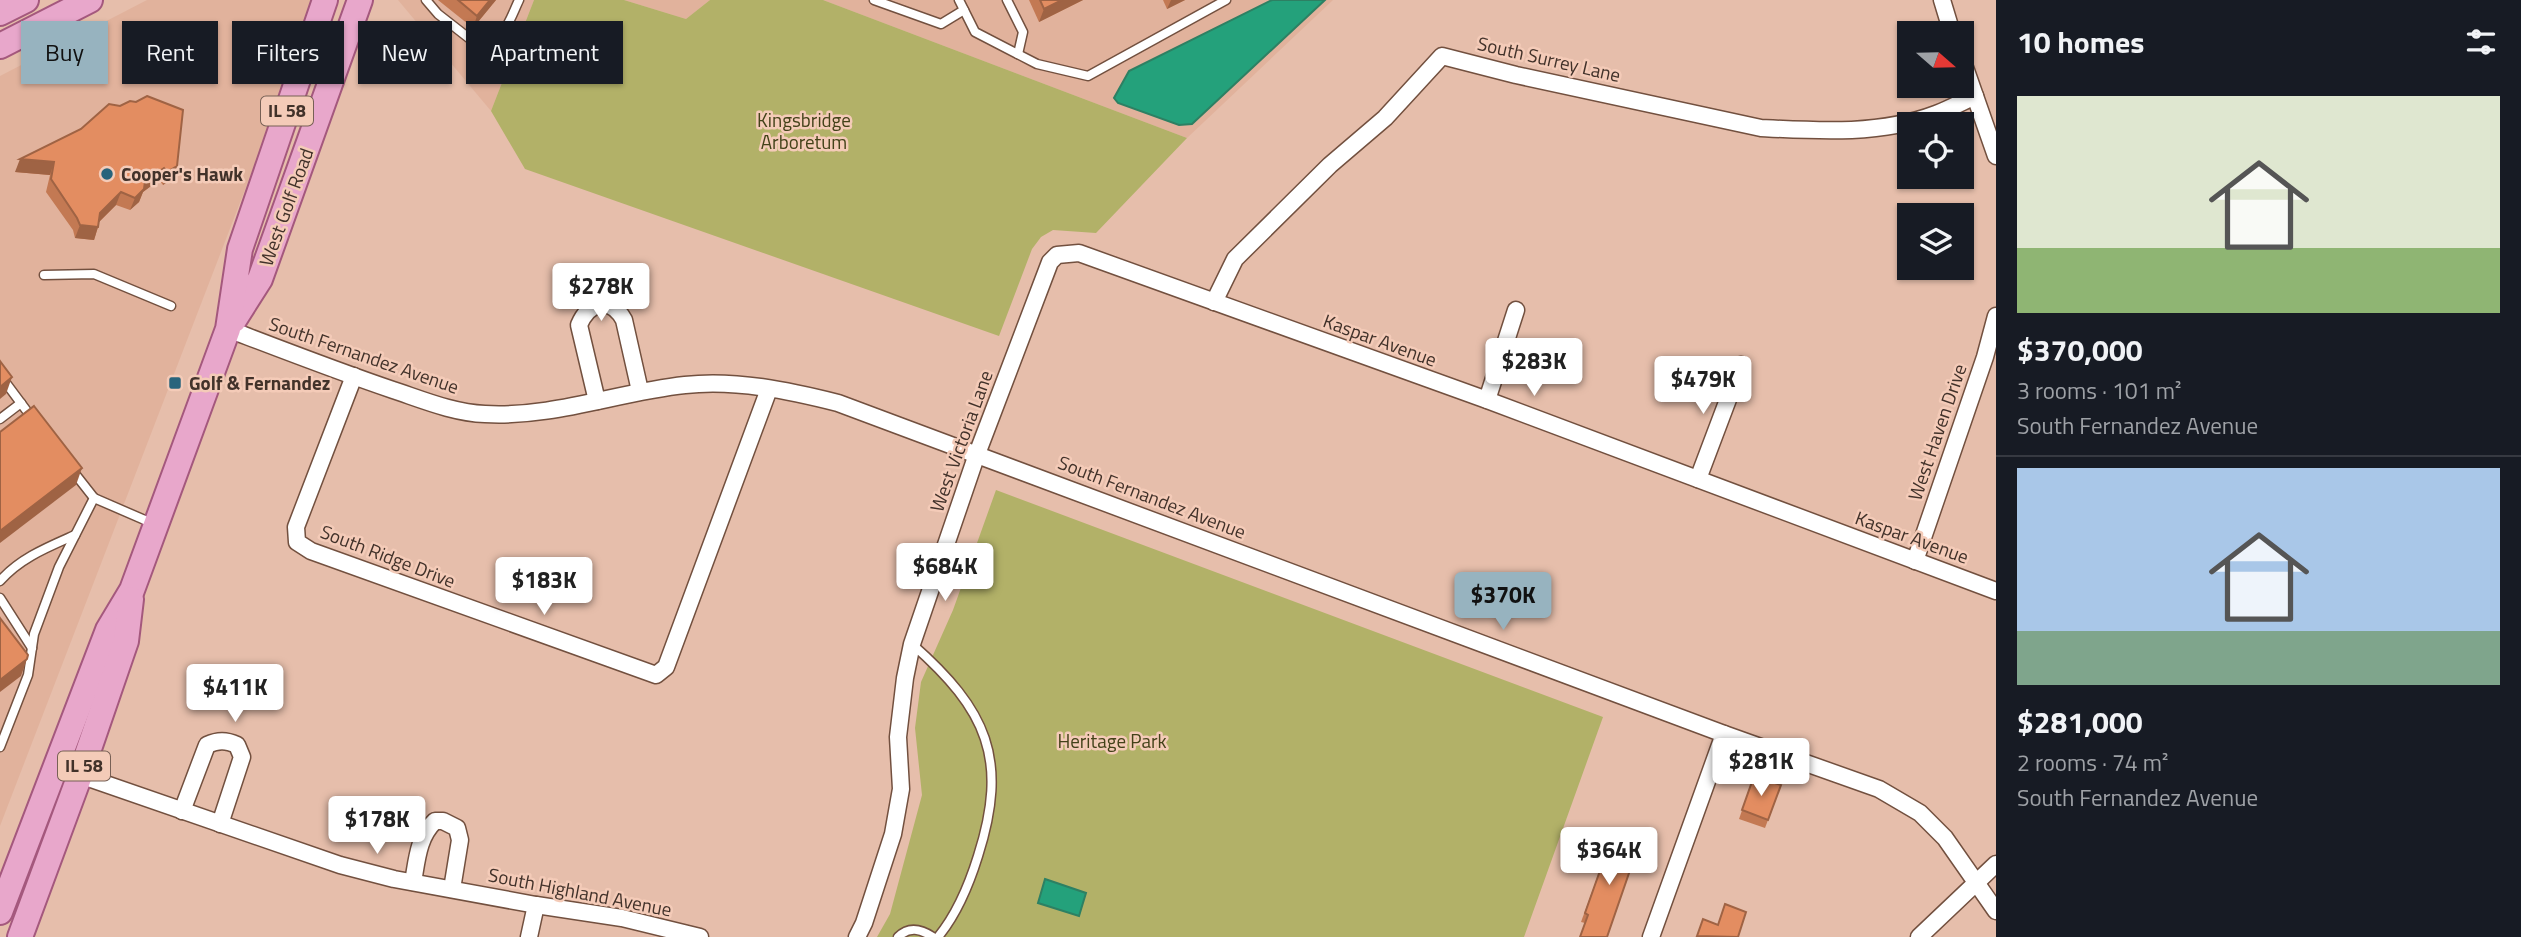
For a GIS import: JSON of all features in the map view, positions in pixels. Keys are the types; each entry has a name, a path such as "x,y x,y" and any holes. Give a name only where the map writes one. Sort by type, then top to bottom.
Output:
{"main road":[{"path":"0,13 26,0"},
{"path":"0,46 90,0"},
{"name":"West Golf Road","path":"0,912 108,630 132,590 228,329 240,249 325,0"},
{"name":"West Golf Road","path":"228,329 260,279 360,0"},
{"name":"West Golf Road","path":"20,937 126,641 132,590"}],"street":[{"path":"1942,0 1948,21"},
{"name":"South Surrey Lane","path":"1214,302 1235,259 1329,165 1385,118 1442,56 1516,75 1761,128 1883,128 1934,115 1975,96"},
{"path":"1974,93 1996,156"},
{"name":"Kaspar Avenue","path":"1063,254 1079,253 1487,400 1996,591"},
{"name":"West Victoria Lane","path":"857,937 893,834 901,789 898,737 912,644 977,454 1050,261 1063,254"},
{"path":"597,401 579,325 583,314 590,307 599,304 611,306 624,320 640,391"},
{"path":"1487,400 1517,310"},
{"name":"West Haven Drive","path":"1915,561 1985,357 1996,316"},
{"name":"South Fernandez Avenue","path":"228,329 442,407 483,414 528,414 689,384 728,384 838,402 1724,734 1879,789 1920,813 1945,838 1996,911"},
{"path":"1698,479 1741,365"},
{"name":"South Ridge Drive","path":"354,376 296,527 297,542 311,551 656,676 666,667 769,389"},
{"path":"1651,937 1724,734"},
{"path":"182,811 207,745 215,741 228,741 237,745 242,757 220,824"},
{"name":"South Highland Avenue","path":"56,768 340,865 452,890 622,918 700,937"},
{"path":"413,882 419,845 435,821 443,821 457,828 460,840 452,890"},
{"path":"1919,937 1996,864"},
{"path":"529,937 536,905"}],"lane":[{"path":"426,0 438,14 479,46 496,41 519,0"},
{"path":"874,0 941,24 964,10"},
{"path":"959,0 975,32 1037,64 1088,76 1226,0"},
{"path":"1007,0 1023,32 1018,54"},
{"path":"44,275 94,274 171,306"},
{"path":"0,375 37,424"},
{"path":"0,419 21,403"},
{"path":"69,467 93,498 156,525"},
{"path":"0,747 28,675 34,634 55,578 93,498"},
{"path":"0,581 37,551 75,535"},
{"path":"0,598 32,648"},
{"path":"898,937 904,931 913,929 935,937 968,886 985,835 992,803 992,764 985,735 950,681 912,644"}],"shaded area":[{"path":"147,0 318,0 310,21 232,21 232,84 286,84 0,826 0,76 21,65 21,84 108,84 106,21"},
{"path":"398,0 534,0 526,21 466,21 466,81 452,64 452,21 416,21"},
{"path":"624,0 710,0 686,19"},
{"path":"823,0 1333,0 1187,138"},
{"path":"1272,0 1325,0 1192,124 1179,125 1118,103 1114,98 1129,71"},
{"path":"468,84 501,84 491,111"},
{"path":"1045,879 1086,893 1079,916 1038,903"}],"green space":[{"name":"Kingsbridge Arboretum","path":"534,0 624,0 686,19 710,0 823,0 1187,138 1096,233 1053,230 1041,237 1032,249 999,336 525,169 491,111 501,84 623,84 623,21 526,21"},
{"name":"Heritage Park","path":"996,490 1603,717 1524,937 877,937 890,914 922,795 915,728 921,682 953,610"}],"building":[{"path":"458,0 490,0 477,16"},
{"path":"1040,0 1062,0 1044,9"},
{"name":"Cooper's Hawk","path":"147,96 183,110 177,166 167,172 164,168 145,181 144,189 135,198 121,192 100,213 98,227 80,225 51,179 54,162 20,159 81,129 109,104 120,106"},
{"path":"0,361 12,377 0,387"},
{"path":"34,406 82,468 0,531 0,432"},
{"path":"0,618 28,655 27,659 0,680"},
{"path":"1754,776 1781,785 1768,820 1742,810"},
{"path":"1613,834 1639,844 1607,937 1580,937 1588,915 1585,913"},
{"path":"1725,904 1746,912 1738,937 1697,936 1703,919 1718,925"}],"place":[{"name":"Cooper's Hawk","path":"107,174"},
{"name":"Golf & Fernandez","path":"175,383"}]}
